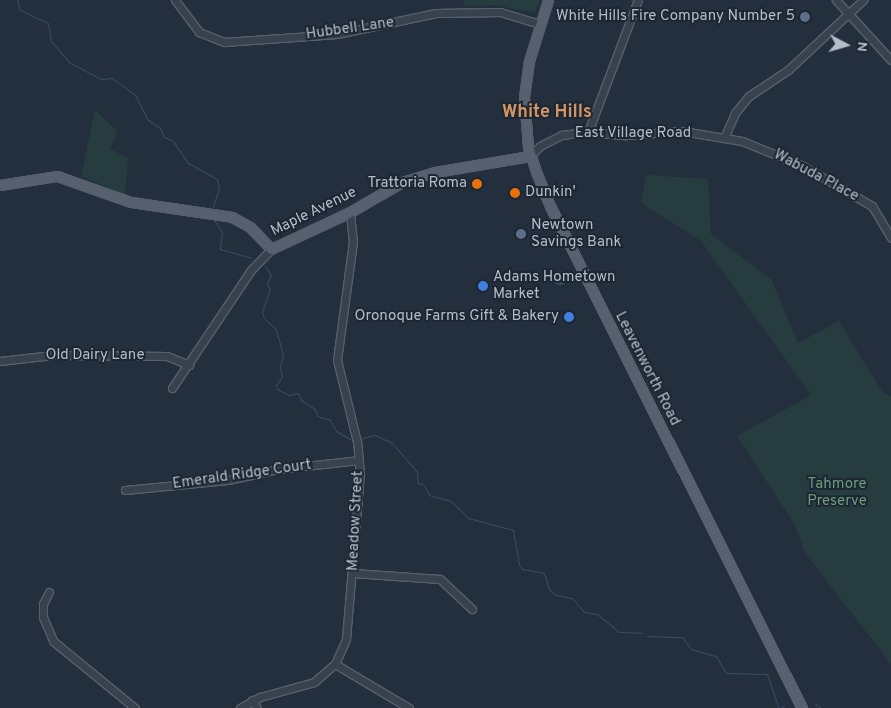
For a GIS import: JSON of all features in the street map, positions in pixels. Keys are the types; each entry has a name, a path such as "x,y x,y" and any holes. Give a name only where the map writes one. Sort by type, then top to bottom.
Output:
{"main road":[{"name":"Leavenworth Road","path":"548,0 540,24 524,97 530,156 551,208 802,708"},
{"name":"Maple Avenue","path":"0,185 57,176 131,202 232,217 250,227 271,249 350,212 385,190 419,176 530,156"}],"street":[{"name":"Hubbell Lane","path":"175,0 199,32 224,42 337,34 436,13 500,12 540,24"},
{"path":"588,132 638,0"},
{"path":"836,0 846,14 891,60"},
{"path":"724,138 735,113 749,96 788,70 863,0"},
{"name":"East Village Road","path":"530,156 540,146 562,135 588,132 626,135 682,131 724,138"},
{"name":"Wabuda Place","path":"724,138 751,145 803,166 872,206 891,238"},
{"name":"Meadow Street","path":"240,708 252,700 314,682 335,664 346,639 353,573 359,460 337,360 353,242 350,212"},
{"path":"172,388 251,270 271,249"},
{"name":"Old Dairy Lane","path":"0,361 53,355 167,356 189,365"},
{"name":"Emerald Ridge Court","path":"125,490 218,481 286,468 359,460"},
{"path":"353,573 440,578 472,609"},
{"path":"49,592 43,604 43,617 54,641 135,708"},
{"path":"335,664 409,708"},
{"path":"252,700 257,708"}],"green space":[{"path":"464,0 540,0 535,11 531,12 494,5 464,6"},
{"path":"95,110 117,131 110,149 128,158 125,195 81,176"},
{"name":"Tahmore Preserve","path":"646,175 708,179 711,234 771,279 798,343 839,321 883,393 891,396 891,664 805,553 795,525 737,436 811,395 701,241 641,203"}],"water":[{"path":"557,271 563,271 567,278 563,285 557,285 553,281 553,275"}],"waterway":[{"path":"17,0 20,10 48,23 51,41 70,63 101,79 112,78 135,95 147,119 160,128 164,137 173,141 188,163 217,179 219,188 213,207"},
{"path":"213,218 222,232 220,249 251,258"},
{"path":"265,266 271,275 267,284 270,289 262,312 264,318 276,329 283,355 280,366 282,377 276,385 277,389 289,395 298,393 301,400 315,409 317,416 330,420 336,431 350,439"},
{"path":"362,438 375,435 392,443 417,472 418,483 424,485 429,495 451,501 468,518 513,530 519,564 522,569 544,573 549,589 556,595 572,598 584,612 597,614 619,632 642,633"},
{"path":"647,636 682,637 691,649 716,656 726,673 767,674 779,708"},
{"path":"815,704 821,708"}],"place":[{"name":"White Hills Fire Company Number 5","path":"805,17"},
{"name":"Trattoria Roma","path":"477,184"},
{"name":"Dunkin'","path":"515,193"},
{"name":"Newtown Savings Bank","path":"521,234"},
{"name":"Adams Hometown Market","path":"483,286"},
{"name":"Oronoque Farms Gift & Bakery","path":"569,317"}],"district":[{"name":"White Hills","path":"547,113"}]}
